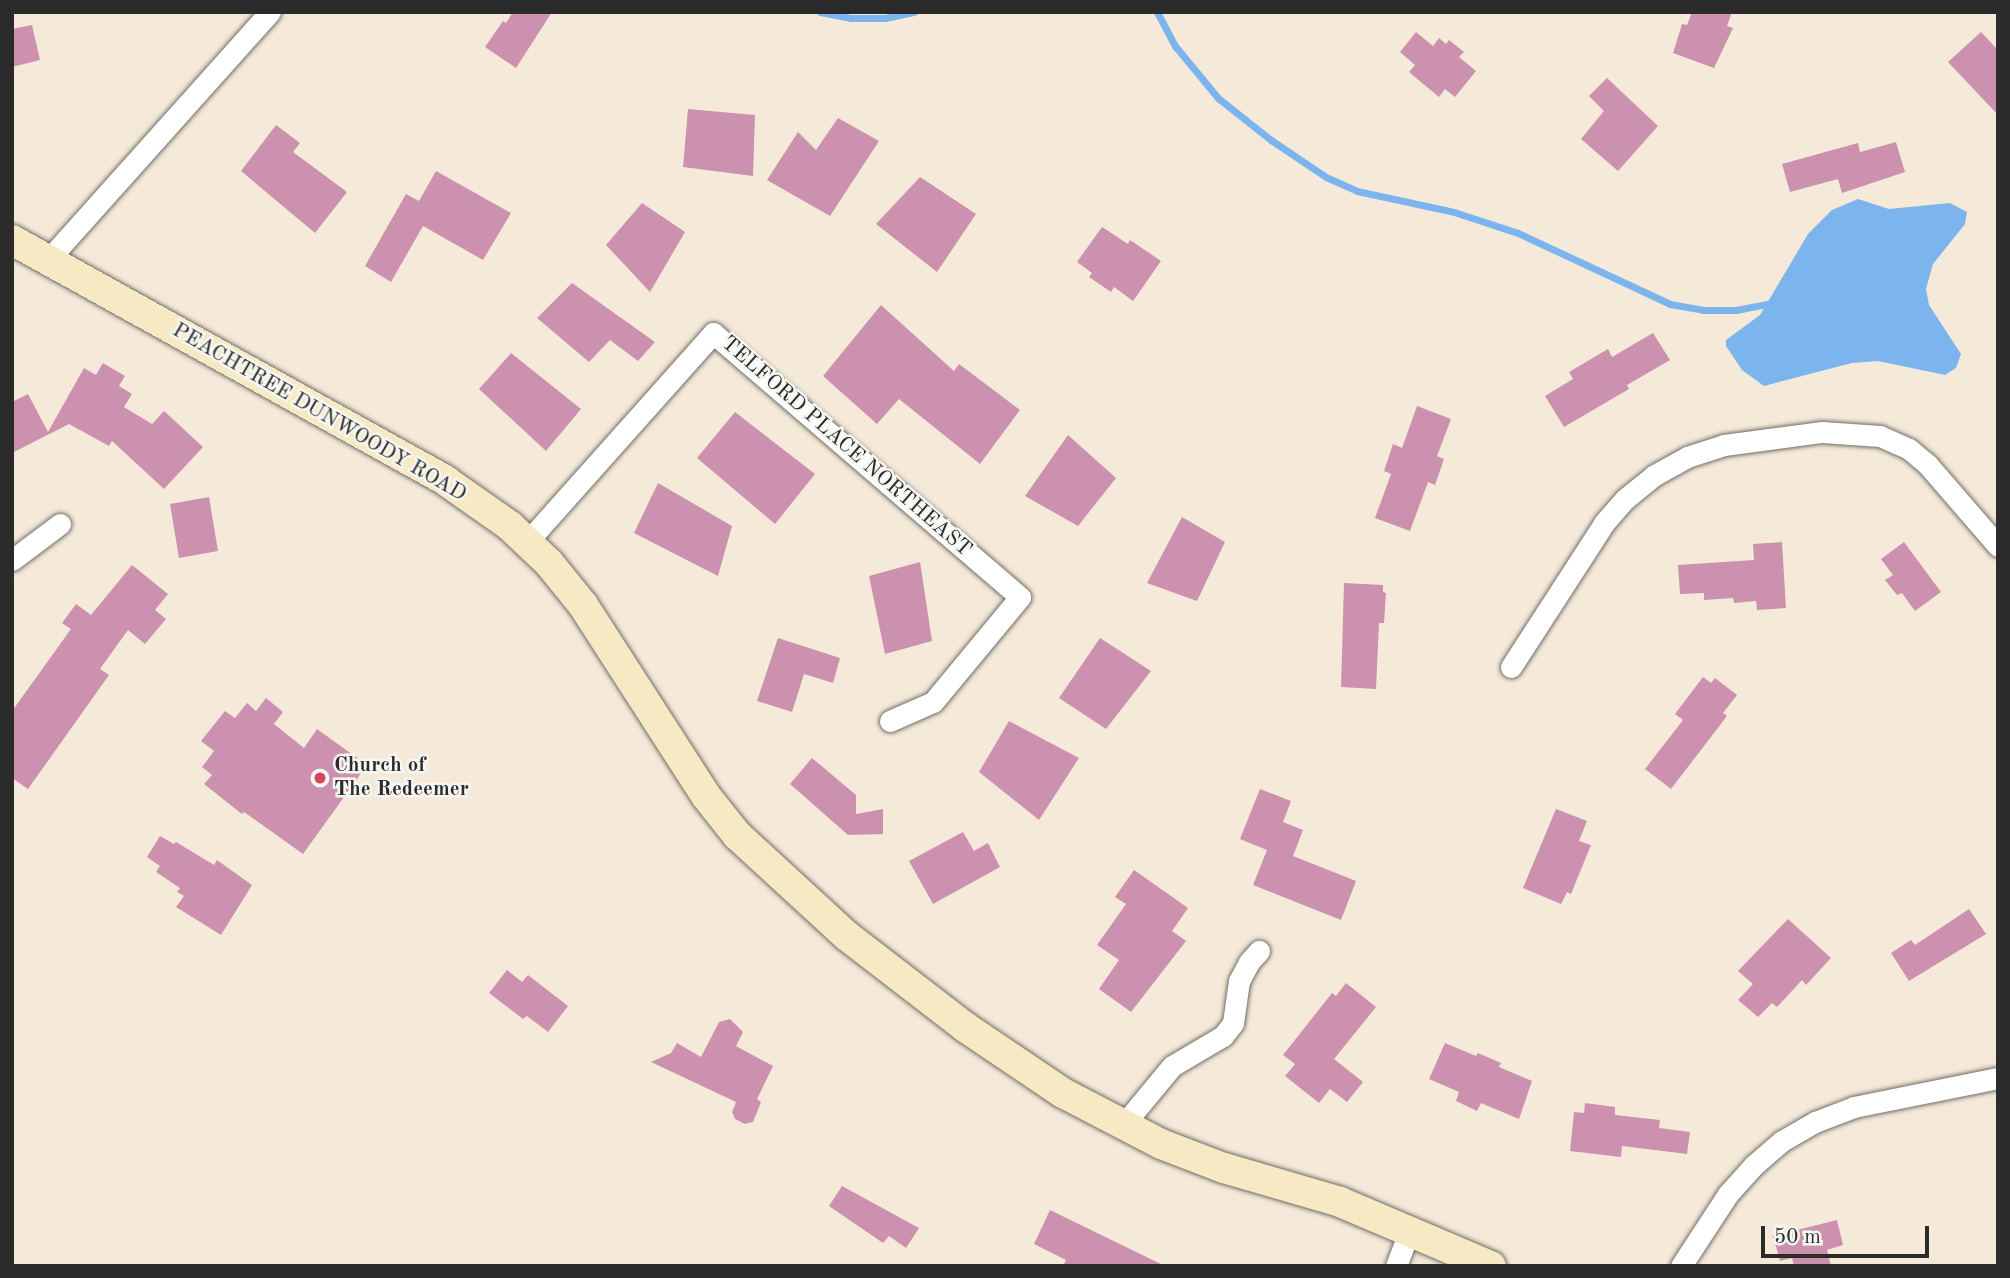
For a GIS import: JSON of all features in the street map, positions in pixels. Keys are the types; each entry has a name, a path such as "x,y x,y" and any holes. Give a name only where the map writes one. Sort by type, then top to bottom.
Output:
{"main road":[{"name":"PEACHTREE DUNWOODY ROAD","path":"12,240 446,481 527,542 583,605 706,796 737,835 847,936 965,1027 1063,1093 1161,1144 1224,1168 1340,1202 1491,1266"}],"street":[{"path":"48,260 270,12"},
{"name":"TELFORD PLACE NORTHEAST","path":"527,542 713,333 1020,597 933,702 890,721"},
{"path":"1511,667 1604,523 1625,499 1653,476 1687,457 1724,445 1822,432 1880,436 1909,449 1928,465 1998,546"},
{"path":"12,560 60,523"},
{"path":"1124,1124 1172,1066 1223,1036 1233,1023 1239,982 1249,962 1259,951"},
{"path":"1681,1266 1728,1194 1753,1166 1793,1135 1815,1122 1854,1107 1998,1077"},
{"path":"1396,1266 1410,1230"}],"water":[{"path":"1858,199 1889,209 1950,203 1967,212 1965,224 1933,264 1926,289 1929,305 1961,354 1956,368 1945,375 1878,361 1852,363 1764,386 1742,370 1726,346 1726,340 1760,315 1808,234 1832,210"}],"building":[{"path":"513,12 552,12 516,68 485,47 503,21 506,23"},
{"path":"1692,12 1732,12 1727,26 1733,28 1714,68 1673,53 1682,24 1687,25"},
{"path":"32,25 40,60 12,67 12,29"},
{"path":"1416,32 1433,46 1439,38 1446,44 1449,40 1464,52 1459,57 1476,71 1455,97 1445,89 1439,97 1409,72 1415,65 1400,52"},
{"path":"1981,32 1998,50 1998,115 1948,62"},
{"path":"1607,78 1658,126 1618,171 1581,139 1604,111 1589,96"},
{"path":"688,109 755,115 753,176 683,167"},
{"path":"838,118 879,141 830,216 767,180 798,132 816,150"},
{"path":"276,125 300,143 293,152 347,192 315,233 241,171"},
{"path":"1896,142 1905,172 1842,193 1838,179 1790,192 1782,164 1858,143 1860,152"},
{"path":"436,171 511,213 483,260 423,226 391,282 365,266 406,194 419,201"},
{"path":"920,177 976,214 937,272 876,224"},
{"path":"642,203 685,232 650,292 606,245"},
{"path":"1102,227 1128,244 1130,240 1161,261 1133,301 1114,287 1111,292 1089,277 1092,273 1077,262"},
{"path":"572,283 655,342 638,361 610,340 589,362 537,318"},
{"path":"881,305 954,371 959,364 1020,410 980,464 899,399 877,424 823,376"},
{"path":"1653,333 1670,360 1627,385 1629,389 1564,427 1545,396 1573,379 1569,372 1608,349 1612,357"},
{"path":"511,353 581,409 546,451 479,389"},
{"path":"103,363 125,376 119,386 132,394 124,407 152,424 164,411 203,447 164,489 112,441 109,446 69,424 12,453 12,402 28,394 48,432 84,368 96,375"},
{"path":"1417,406 1451,419 1437,456 1444,459 1435,485 1428,482 1410,531 1375,518 1391,474 1384,471 1393,444 1402,448"},
{"path":"735,412 815,474 775,524 697,458"},
{"path":"1068,435 1116,478 1078,526 1025,496"},
{"path":"658,483 732,526 718,576 634,533"},
{"path":"209,497 218,551 179,558 170,504"},
{"path":"1182,517 1225,542 1197,601 1147,583"},
{"path":"1782,542 1786,608 1757,610 1756,601 1734,603 1733,598 1704,600 1704,593 1680,594 1678,565 1754,560 1753,544"},
{"path":"1904,542 1941,592 1915,611 1902,593 1897,595 1885,580 1893,575 1881,559"},
{"path":"920,562 932,641 885,654 869,576"},
{"path":"132,565 168,594 155,610 166,619 145,644 128,630 100,669 109,675 28,789 12,778 12,711 71,629 62,623 76,604 91,615"},
{"path":"1344,583 1383,585 1383,592 1386,593 1384,623 1379,623 1376,689 1341,687"},
{"path":"778,638 840,658 833,683 804,674 792,712 757,701"},
{"path":"1100,638 1151,671 1106,729 1059,698"},
{"path":"1703,677 1711,683 1715,678 1737,695 1723,713 1727,716 1671,789 1645,769 1683,720 1675,714"},
{"path":"266,698 283,712 274,724 304,748 317,729 367,765 303,854 244,812 242,814 204,784 212,775 202,767 214,751 201,741 225,711 235,718 247,703 256,711"},
{"path":"1009,721 1079,758 1039,820 979,772"},
{"path":"812,758 856,795 856,814 883,809 883,834 848,835 790,784"},
{"path":"1260,789 1291,801 1283,822 1303,830 1293,856 1356,881 1341,920 1253,885 1267,850 1240,839"},
{"path":"1556,809 1587,821 1579,841 1591,845 1571,894 1567,892 1561,904 1523,888"},
{"path":"963,832 974,851 988,843 1000,867 933,904 909,861"},
{"path":"160,836 174,844 176,842 214,865 217,860 252,885 221,935 176,907 184,896 177,892 180,888 156,872 160,866 147,857"},
{"path":"1134,870 1188,908 1172,931 1186,941 1131,1012 1099,989 1119,960 1097,945 1126,904 1115,897"},
{"path":"1969,909 1986,934 1909,981 1891,953 1911,940 1915,945"},
{"path":"1788,919 1831,958 1806,985 1802,980 1777,1007 1772,1003 1758,1017 1738,1000 1753,984 1738,971"},
{"path":"507,970 522,982 528,975 568,1006 548,1032 527,1016 523,1019 489,993"},
{"path":"1346,983 1376,1007 1334,1059 1363,1082 1347,1102 1330,1089 1319,1103 1285,1076 1295,1064 1283,1055 1332,993 1336,996"},
{"path":"730,1019 743,1032 736,1046 773,1066 757,1099 761,1102 753,1122 745,1124 735,1119 732,1112 736,1102 651,1062 671,1053 677,1043 701,1057 719,1022"},
{"path":"1445,1043 1501,1063 1499,1067 1532,1081 1519,1119 1481,1103 1477,1111 1456,1101 1459,1092 1429,1079"},
{"path":"1585,1103 1615,1107 1615,1115 1660,1120 1659,1128 1690,1132 1687,1154 1622,1146 1621,1157 1570,1151 1574,1112 1584,1113"},
{"path":"842,1186 919,1228 906,1248 889,1236 883,1243 829,1206"},
{"path":"1050,1210 1165,1266 1063,1266 1066,1260 1034,1244"},
{"path":"1837,1220 1843,1245 1827,1250 1831,1266 1794,1266 1792,1258 1780,1261 1773,1236"}],"waterway":[{"path":"820,12 851,18 885,18 914,12"},
{"path":"1157,12 1176,47 1218,98 1271,140 1326,177 1357,191 1454,212 1518,233 1670,304 1703,310 1736,310 1767,304"}],"place":[{"name":"Church of The Redeemer","path":"320,778"}]}
